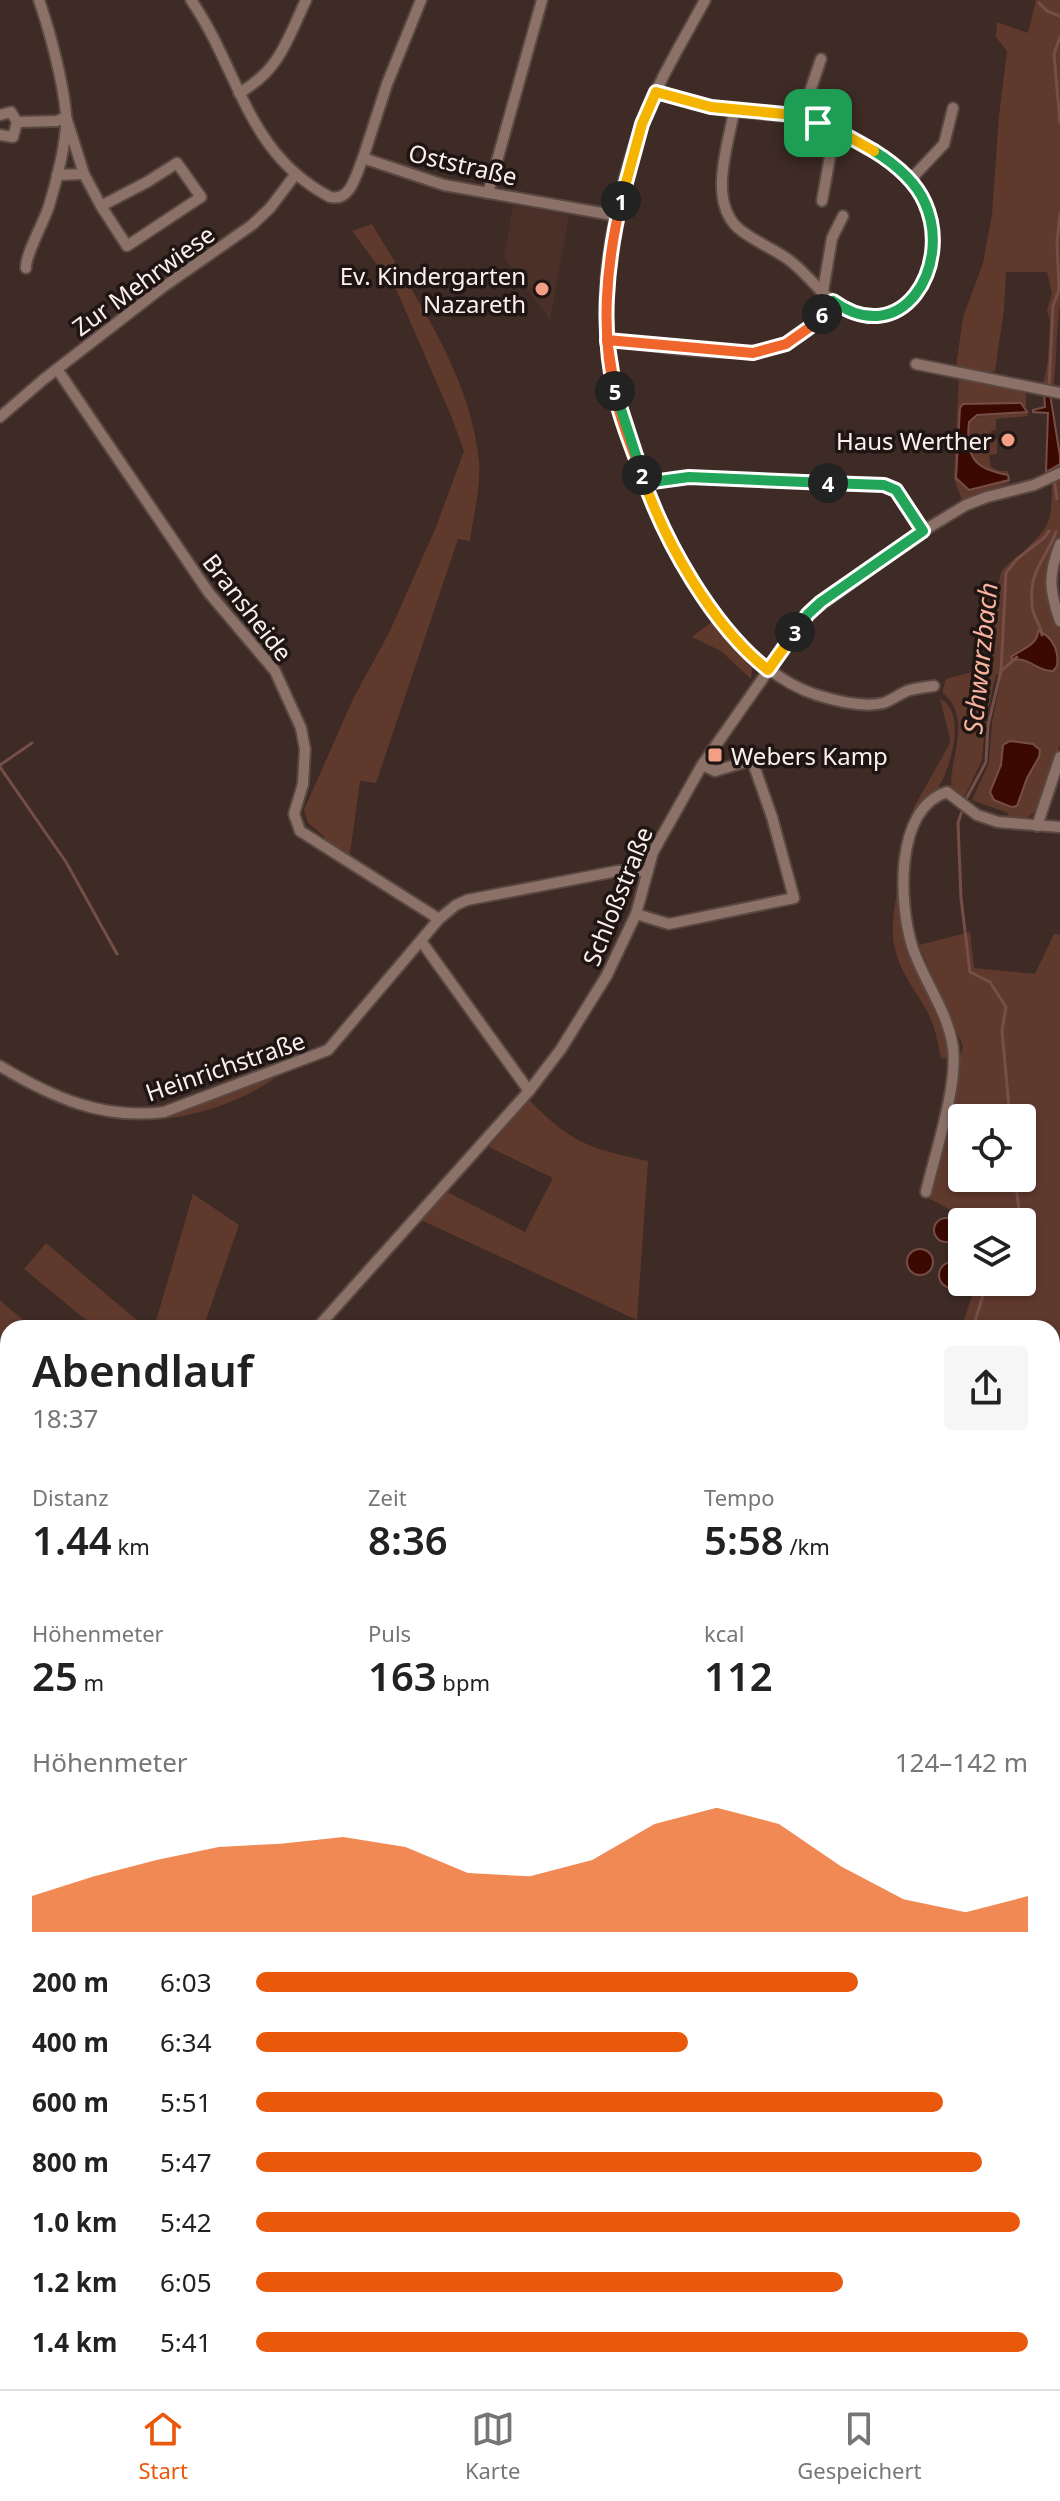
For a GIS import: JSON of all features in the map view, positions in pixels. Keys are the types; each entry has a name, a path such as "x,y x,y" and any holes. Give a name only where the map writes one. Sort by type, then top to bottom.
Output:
{"street":[{"path":"39,0 66,117 84,174 101,206 127,246 201,197 177,163 101,206"},
{"path":"191,0 274,153 295,175 314,189 336,199 344,197 350,189 421,0"},
{"path":"239,93 265,76 273,65 306,0"},
{"path":"488,193 542,0"},
{"path":"705,0 656,92 630,161 609,254 607,340 616,399 645,483 674,550 725,626 748,653 790,684 816,695 869,704 934,686"},
{"path":"801,118 821,59"},
{"path":"656,92 734,111 801,118 835,129 888,160 910,180 925,202 934,236 926,281 908,304 880,317 852,313 833,301 787,258 740,230 725,211 723,177 734,111"},
{"path":"910,180 944,144 953,108"},
{"path":"0,115 11,112 17,122 13,137 0,135"},
{"path":"17,122 57,121 66,117"},
{"path":"26,268 26,258 41,228 57,175 66,117"},
{"path":"822,201 835,129"},
{"name":"Oststraße","path":"363,158 444,185 618,216"},
{"path":"57,175 84,174"},
{"name":"Zur Mehrwiese","path":"4,413 163,287 252,225 270,208 295,175"},
{"path":"823,291 832,238 843,216"},
{"path":"607,340 733,353 768,351 798,337 833,301"},
{"path":"916,364 1058,393"},
{"name":"Bransheide","path":"57,369 209,593 275,671 301,728 305,749 303,784 294,814 300,831 439,919"},
{"name":"Schloßstraße","path":"324,1320 529,1091 561,1049 626,940 661,835 702,765 808,614 923,531 966,505 1060,473"},
{"path":"645,483 689,477 884,485 896,490 923,531"},
{"path":"1060,544 1051,568 1050,587 1060,621"},
{"path":"1037,826 1060,757"},
{"path":"636,914 669,924 794,898 769,806 752,760 715,771 702,765"},
{"path":"926,1192 950,1087 953,1050 948,1028 913,948 904,913 905,855 912,826 939,795 947,792 970,811 998,822 1060,827"},
{"name":"Heinrichstraße","path":"0,1066 42,1089 100,1111 136,1116 164,1112 328,1050 439,919 456,905 467,900 617,871 648,871"},
{"path":"421,941 529,1091"}],"shaded area":[{"path":"1036,0 1060,0 1060,304 1053,389 1043,386 1048,360 1050,321 1047,310 1052,293 1047,272 1006,272 995,371 985,373 956,367 963,317 983,263 992,214 1007,51 996,37 997,22 1028,33"},
{"name":"Ev. Kindergarten Nazareth","path":"513,205 569,215 550,320 504,257"},
{"path":"372,224 423,308 453,368 474,430 479,472 470,541 458,539 376,783 360,781 349,861 322,843 325,837 308,823 304,810 354,697 389,633 436,527 464,451 397,291 352,231"},
{"path":"959,377 1021,388 1026,395 1026,408 1021,403 963,404 960,408 956,478 969,490 1009,480 1009,483 962,500 954,479"},
{"path":"1044,393 1050,394 1060,456 1060,464 1046,472 1048,413 1033,412 1045,407"},
{"path":"1021,403 1027,412 977,415 969,422 969,444 974,459 987,469 1008,475 1009,480 969,490 956,478 960,408 963,404"},
{"path":"1002,412 1027,412 1028,416 996,419 996,430 991,431 992,439 997,439 997,454 989,455 991,467 1008,471 1008,475 979,466 970,448 969,425 972,418"},
{"path":"1060,479 1060,538 1049,568 1050,598 1060,629 1060,744 1040,807 1023,822 1006,821 1008,813 972,800 989,763 992,723 1001,677 996,674 985,724 982,760 964,798 951,788 958,725 951,702 942,692 946,679 991,667 1000,576 1003,569 1044,530 1050,516 1052,484"},
{"path":"713,621 752,668 751,679 721,651 692,637"},
{"path":"1038,631 1048,637 1056,650 1057,666 1053,671 1011,657 1032,643"},
{"path":"940,699 953,716 955,728 951,756 937,790 909,824 914,807 949,745"},
{"path":"1010,741 1033,744 1040,750 1017,806 1011,807 994,800 990,792 1001,765 1003,745"},
{"path":"899,874 909,949 945,1030 949,1057 941,1059 930,1017 904,973 895,949 893,922"},
{"path":"970,932 974,968 1035,974 1054,934 1060,934 1060,1320 964,1320 972,1296 1036,1296 1036,1208 948,1209 928,1198 948,1111 948,1192 1036,1192 1036,1104 950,1104 963,1046 919,945"},
{"path":"275,1078 216,1107 151,1120"},
{"path":"529,1100 582,1142 648,1161 637,1320 421,1220 447,1192 525,1232 553,1178 489,1147"},
{"path":"193,1194 239,1225 206,1320 156,1320"},
{"path":"946,1218 946,1242 937,1239 934,1230 937,1221"},
{"path":"46,1243 137,1320 86,1320 24,1269"},
{"path":"920,1249 929,1253 933,1262 929,1271 920,1275 911,1271 907,1262 911,1253"},
{"path":"948,1263 948,1287 939,1275"},
{"path":"0,1300 23,1320 0,1320"}],"waterway":[{"name":"Schwarzbach","path":"1039,3 1047,11 1060,16"},
{"name":"Schwarzbach","path":"1060,37 1054,54 1060,123"},
{"name":"Schwarzbach","path":"1049,388 1053,306 1059,290 1057,242 1060,214"},
{"name":"Schwarzbach","path":"1054,479 1057,499"},
{"name":"Schwarzbach","path":"965,801 986,762 988,725 1001,671 1006,573 1049,531"},
{"path":"1042,635 1032,609 1033,582 1056,532"},
{"path":"1001,671 1017,657"},
{"path":"0,765 32,743"},
{"path":"0,767 66,862 117,954"},
{"name":"Schwarzbach","path":"963,808 958,823 961,898 970,972 990,982 1006,1007 1002,1031 1009,1104"},
{"name":"Schwarzbach","path":"1017,1192 1019,1208"},
{"name":"Schwarzbach","path":"975,1320 983,1296"}],"place":[{"name":"Ev. Kindergarten Nazareth","path":"542,289"},
{"name":"Haus Werther","path":"1008,440"},
{"name":"Webers Kamp","path":"715,755"}],"route":[{"path":"818,123 784,114 711,107 656,92 630,161 609,254 607,340 616,399 645,483 674,550 725,626 748,653 768,670 808,614 821,602 923,531 896,490 884,485 689,477 645,483 616,399 607,340 733,353 768,351 798,337 833,301 852,313 880,317 908,304 918,294 926,281 932,260 934,236 931,217 920,193 888,160 835,129 818,123"}]}
